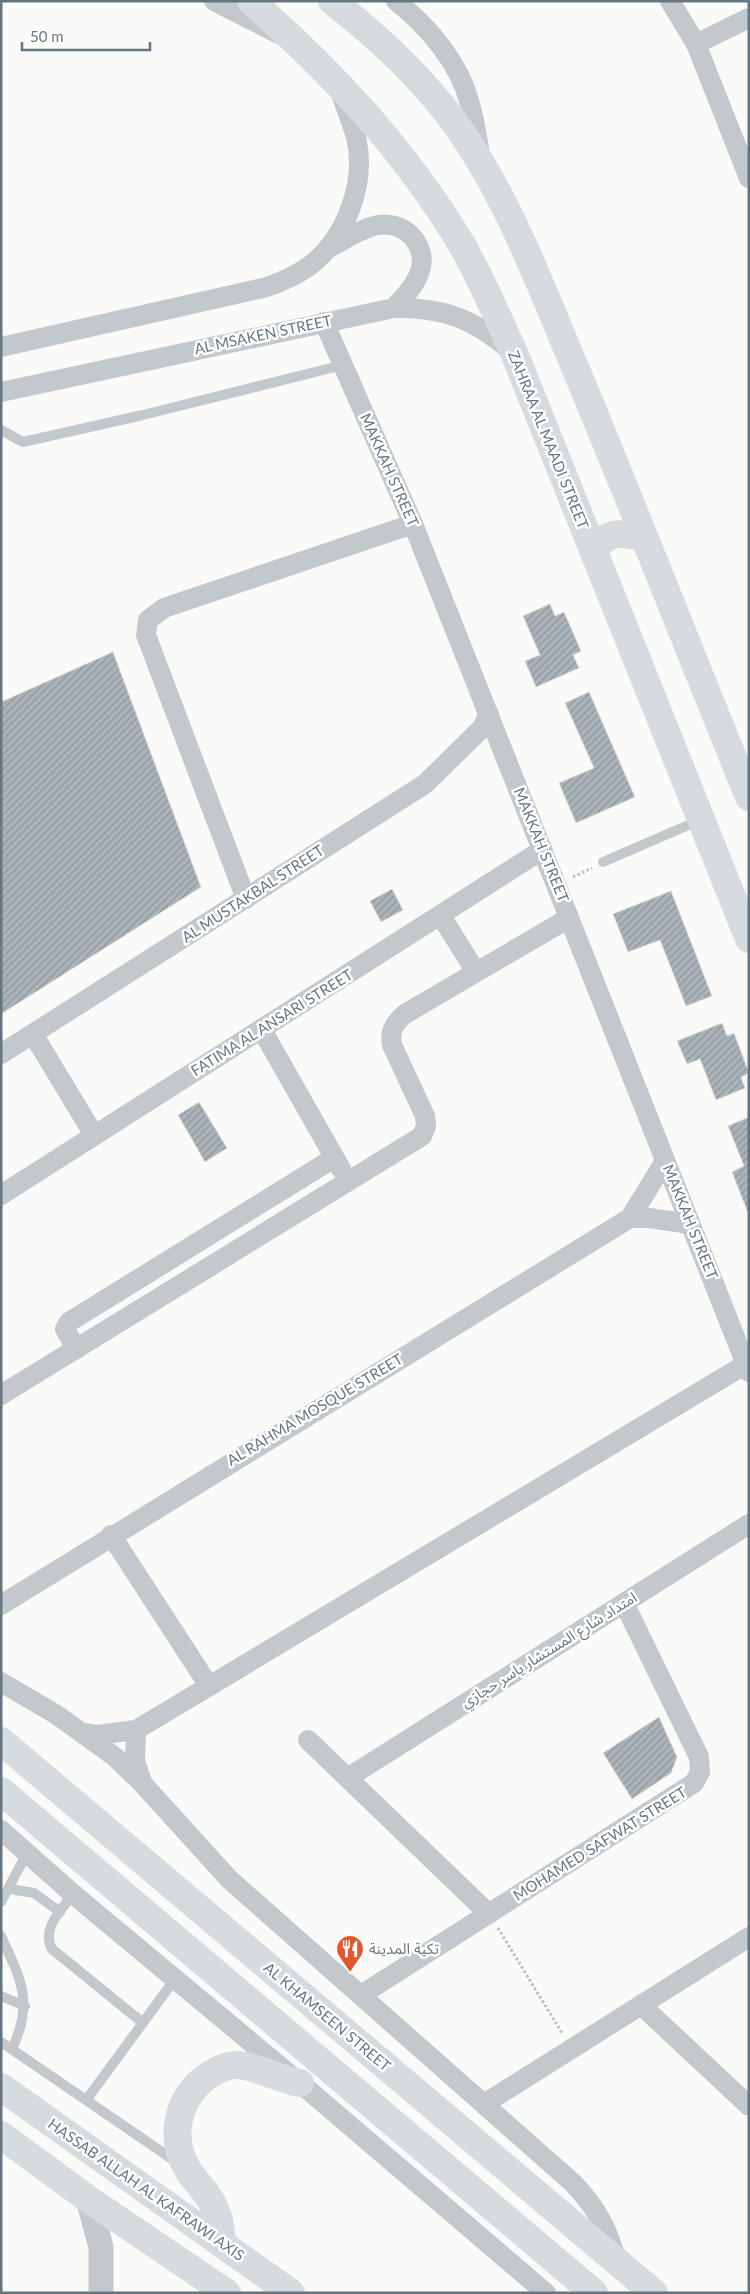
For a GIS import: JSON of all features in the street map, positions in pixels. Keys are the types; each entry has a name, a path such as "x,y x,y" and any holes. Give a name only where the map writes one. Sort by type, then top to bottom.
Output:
{"main road":[{"name":"ZAHRAA AL MAADI STREET","path":"251,1 301,45 371,118 430,194 462,246 490,299 515,355 749,939"},
{"path":"332,1 383,42 420,79 453,120 483,166 511,222 563,338 749,797"},
{"path":"594,553 597,546 610,535 626,533 644,538"},
{"name":"AL KHAMSEEN STREET","path":"1,1741 654,2293"},
{"path":"1,1791 594,2293"},
{"path":"234,1988 258,1958"},
{"path":"222,2244 214,2206 188,2170 178,2148 177,2124 185,2101 201,2080 218,2070 237,2065 300,2083"},
{"name":"HASSAB ALLAH AL KAFRAWI AXIS","path":"1,2087 292,2293"},
{"path":"1,2135 88,2199 226,2293"}],"street":[{"path":"214,1 301,45"},
{"path":"670,1 696,44 749,178"},
{"path":"399,2 440,46 462,83 470,103 483,166"},
{"path":"696,44 749,18"},
{"path":"1,346 267,287 289,279 309,266 326,250 340,231 351,209 357,186 356,138 337,81"},
{"path":"326,250 378,225 394,226 409,233 420,250 421,272 416,282 394,308"},
{"name":"AL MSAKEN STREET","path":"1,392 394,308 414,308 454,315 491,333 515,355"},
{"name":"MAKKAH STREET","path":"324,322 413,524 747,1368"},
{"path":"246,899 146,635 146,626 152,616 164,608 413,524"},
{"name":"AL MUSTAKBAL STREET","path":"1,1054 425,784 482,728 489,714"},
{"name":"FATIMA AL ANSARI STREET","path":"1,1195 542,850"},
{"path":"441,916 476,972"},
{"path":"1,1395 417,1140 425,1131 426,1116 392,1045 394,1025 405,1014 569,918"},
{"path":"262,1030 349,1182"},
{"path":"33,1034 94,1135"},
{"path":"76,1349 65,1329 68,1322 334,1158"},
{"name":"AL RAHMA MOSQUE STREET","path":"1,1605 111,1535 630,1218 665,1161"},
{"path":"630,1218 649,1218 690,1224"},
{"path":"85,1733 107,1734 136,1730 747,1368"},
{"name":"امتداد شارع المستشار ياسر حجازي","path":"348,1777 749,1524"},
{"path":"111,1535 208,1686"},
{"name":"MOHAMED SAFWAT STREET","path":"362,1995 690,1787 700,1772 700,1756 624,1603"},
{"path":"1,1682 85,1733 142,1783 229,1879 362,1995 586,2196 606,2226 616,2261"},
{"path":"136,1730 136,1761 142,1783"},
{"path":"308,1740 489,1914"},
{"path":"1,1830 73,1894 300,2083 546,2293"},
{"path":"484,2104 749,1937"},
{"path":"641,2005 749,2106"},
{"path":"88,2199 100,2247 101,2293"}],"lane":[{"path":"1,430 22,442 143,415 343,365"},
{"path":"603,862 701,820"},
{"path":"1,1902 10,1889 27,1853"},
{"path":"10,1889 34,1893 60,1912"},
{"path":"73,1894 60,1912 47,1936 52,1949 143,2023"},
{"path":"1,1936 23,1986 25,2006 21,2030 12,2049"},
{"path":"87,2100 175,1979"},
{"path":"1,1996 25,2006"},
{"path":"1,2042 188,2170"}],"path":[{"path":"556,885 603,862"},
{"path":"489,1914 572,2049"}],"building":[{"path":"550,604 555,616 564,612 581,651 573,655 579,668 536,687 525,661 540,655 523,616"},
{"path":"113,652 201,887 1,1014 1,702"},
{"path":"589,692 635,797 576,823 559,783 594,768 565,703"},
{"path":"392,889 403,910 381,922 370,901"},
{"path":"671,891 712,996 686,1006 660,940 628,952 613,914"},
{"path":"722,1023 727,1036 734,1033 749,1073 741,1077 745,1088 716,1100 700,1059 687,1064 677,1041"},
{"path":"199,1102 227,1148 205,1162 178,1115"},
{"path":"749,1117 748,1213 732,1172 744,1166 728,1126"},
{"path":"659,1717 677,1757 671,1773 632,1799 603,1753"}],"place":[{"name":"تكية المدينة","path":"350,1973"}]}
